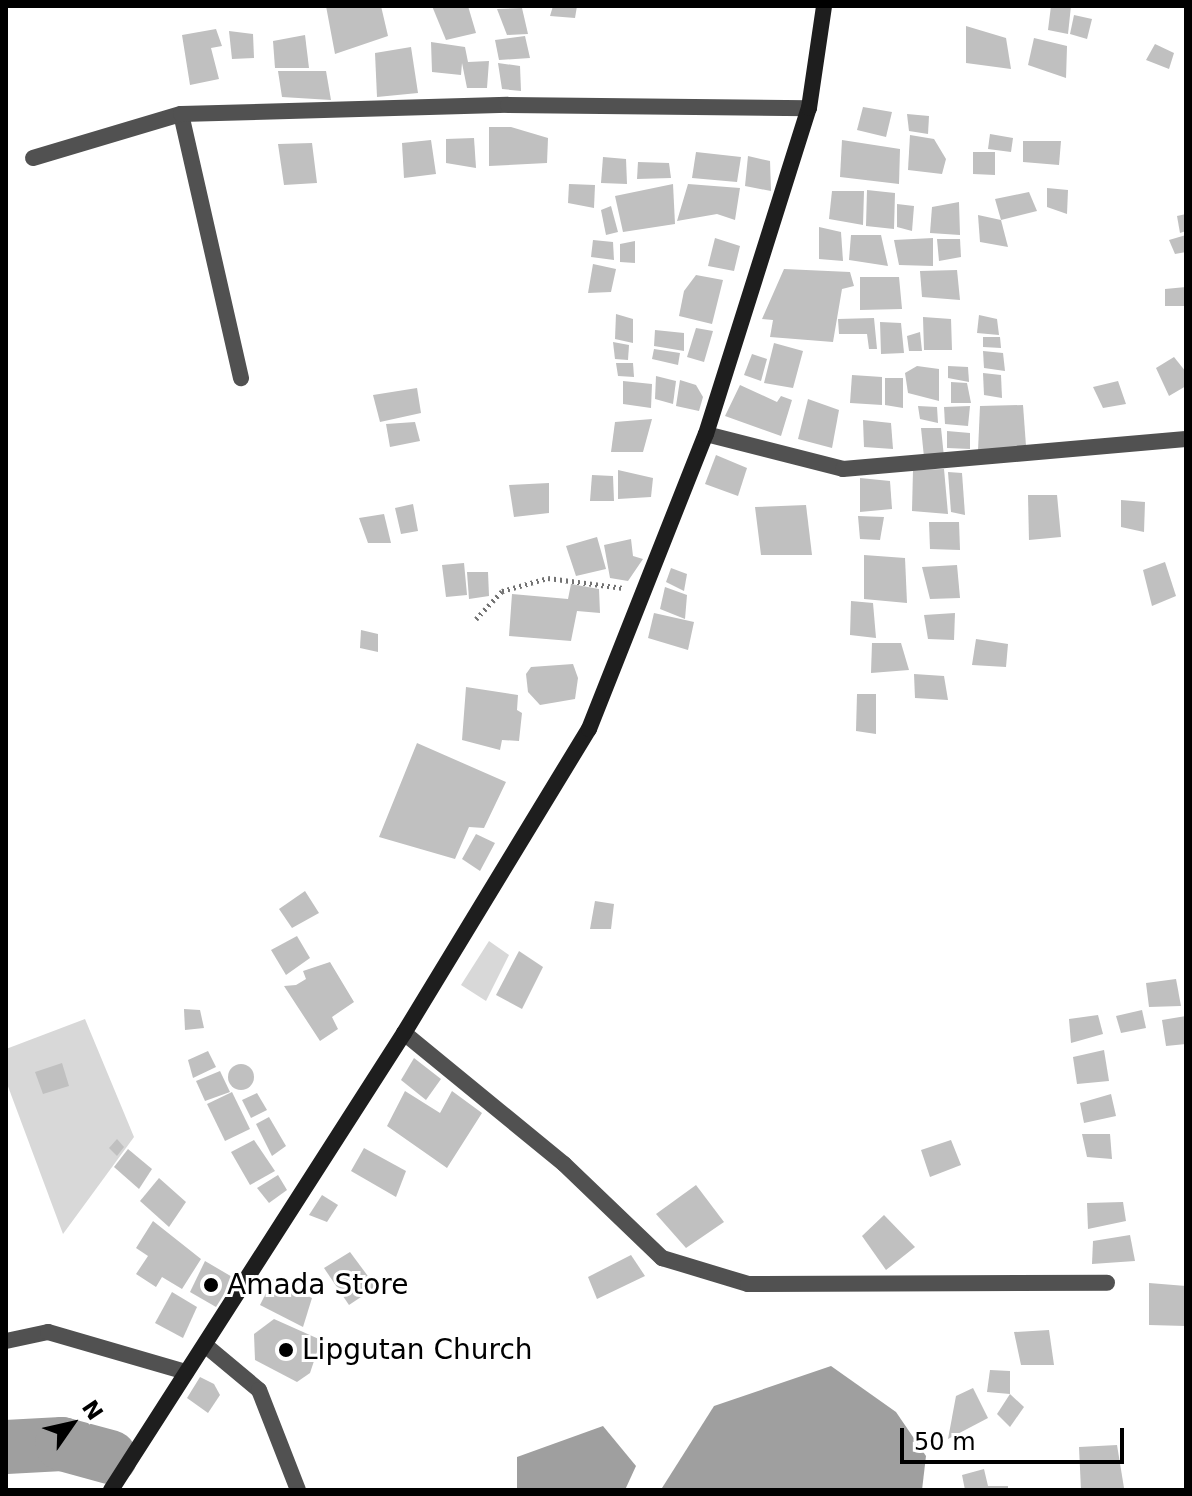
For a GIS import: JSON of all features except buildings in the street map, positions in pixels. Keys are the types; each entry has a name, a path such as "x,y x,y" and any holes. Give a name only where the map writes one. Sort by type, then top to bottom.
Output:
{"street":[{"path":"111,1490 404,1033 589,729 706,434 809,108 824,6"},
{"path":"33,158 181,114 508,105 809,108"},
{"path":"181,114 241,378"},
{"path":"706,434 843,469 1186,439"},
{"path":"404,1033 564,1164 662,1258 748,1284 1107,1283"},
{"path":"6,1341 48,1332 186,1372"},
{"path":"205,1345 259,1390 298,1490"}],"path":[{"path":"476,619 502,591 548,578 644,591"}],"shaded area":[{"path":"489,941 509,955 486,1001 461,985"},
{"path":"85,1019 134,1137 63,1234 6,1081 6,1049"},
{"path":"831,1366 896,1412 926,1456 922,1490 662,1488 714,1406"},
{"path":"603,1426 636,1466 625,1490 517,1490 517,1457"}],"waterway":[{"path":"6,1447 62,1444 110,1457"}],"place":[{"name":"Amada Store","path":"211,1285"},
{"name":"Lipgutan Church","path":"286,1350"}]}
